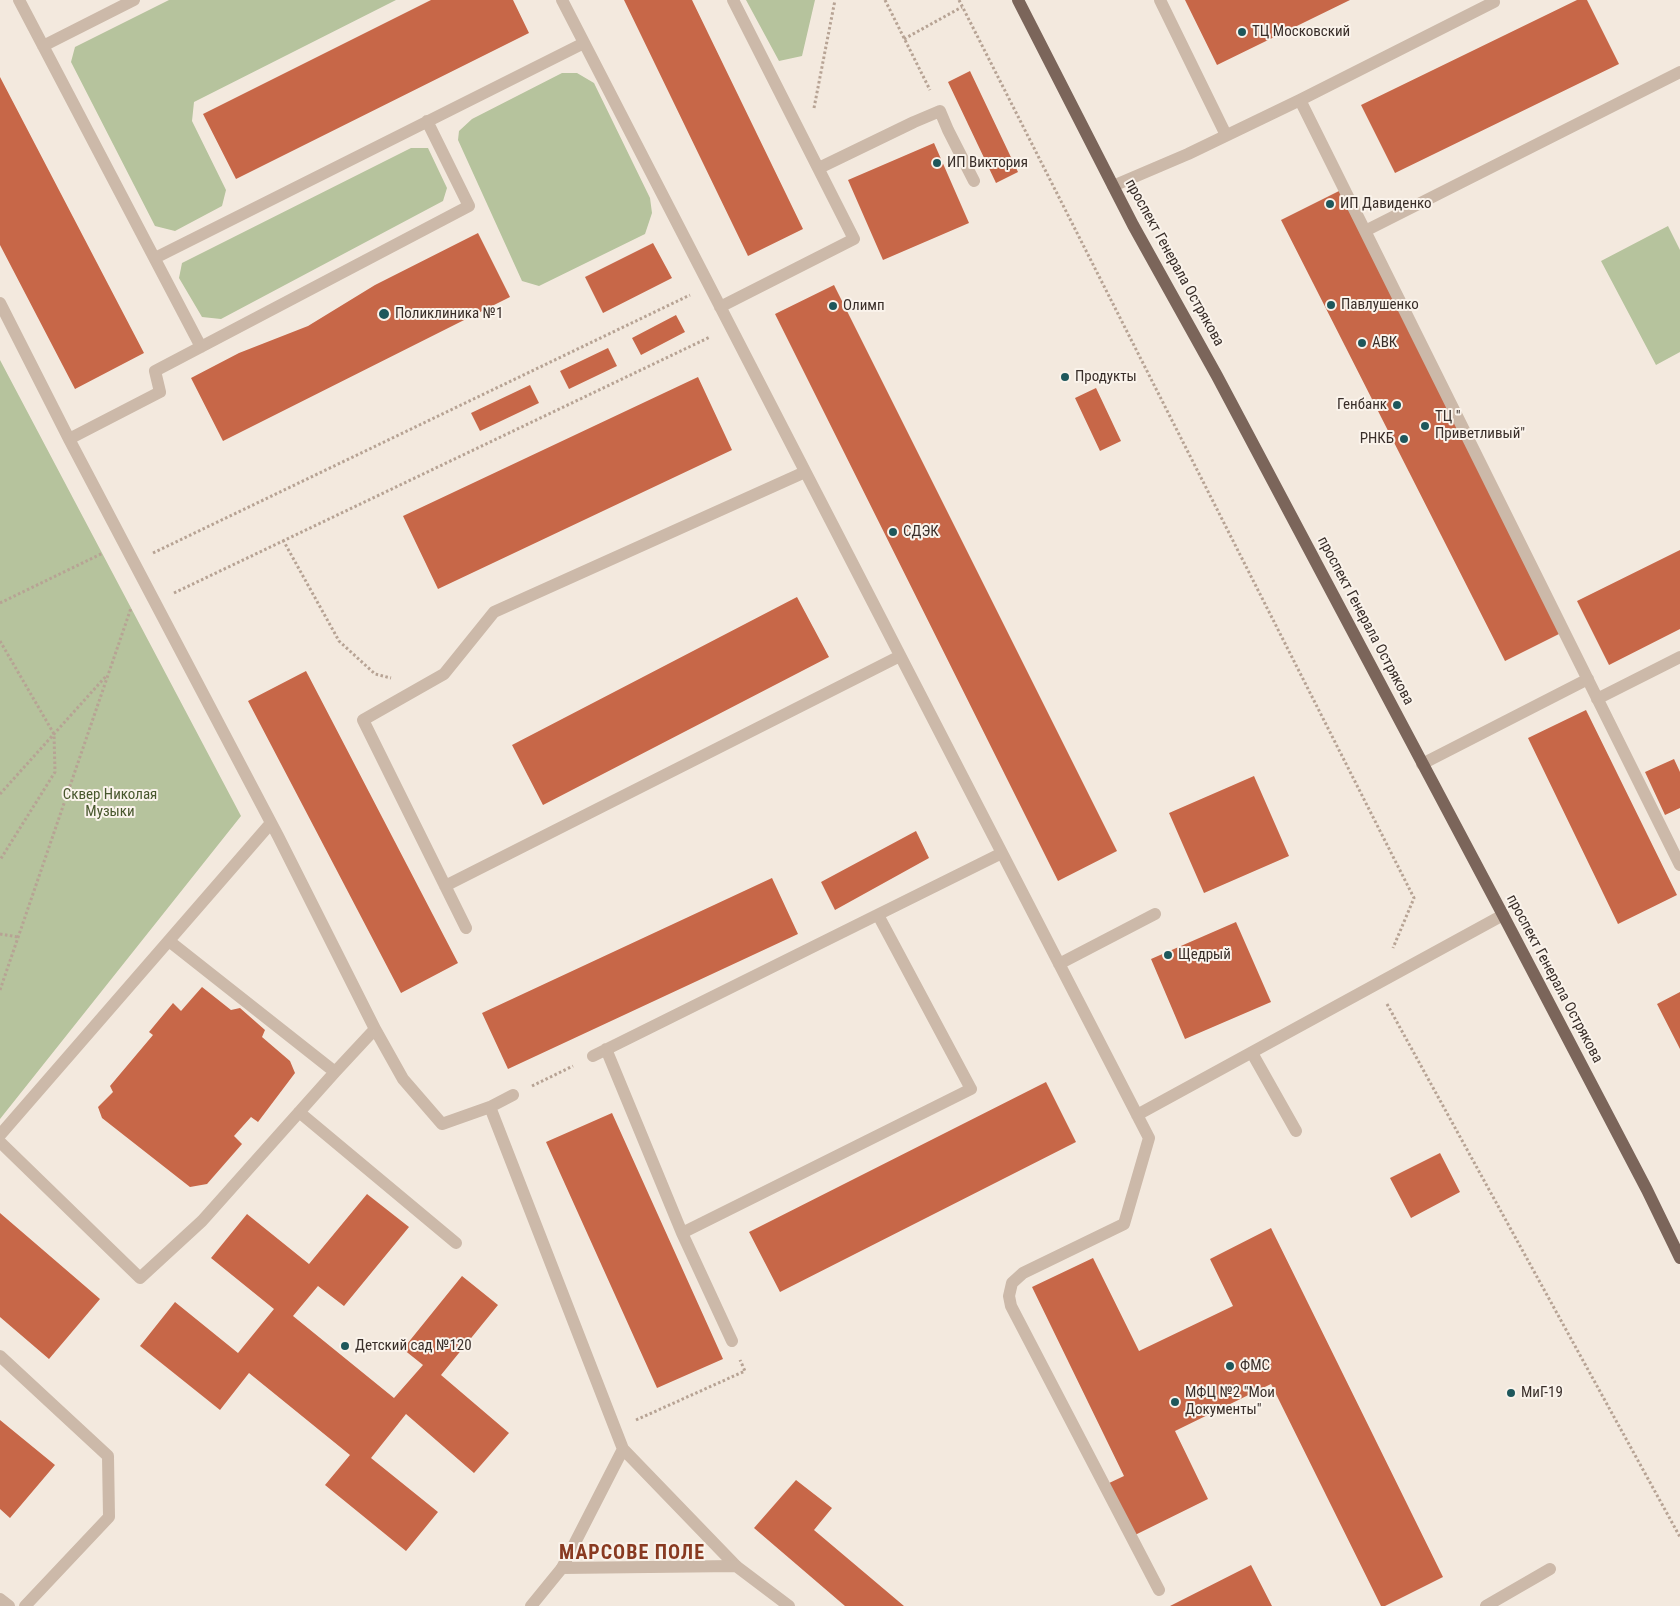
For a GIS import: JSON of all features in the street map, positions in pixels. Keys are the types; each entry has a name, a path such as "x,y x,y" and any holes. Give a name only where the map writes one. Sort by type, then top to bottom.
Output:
{"main road":[{"name":"проспект Генерала Острякова","path":"1018,0 1132,225 1217,376 1647,1190 1680,1258"}],"street":[{"path":"19,0 201,347"},
{"path":"43,46 134,0"},
{"path":"562,0 1149,1138 1124,1224 1023,1273 1012,1283 1009,1296 1011,1306 1159,1590"},
{"path":"720,307 854,239 733,0"},
{"path":"1160,0 1226,135"},
{"path":"1113,186 1300,100 1495,1"},
{"path":"155,258 584,43"},
{"path":"1365,231 1680,72"},
{"path":"1300,100 1680,866"},
{"path":"819,168 940,111 974,181"},
{"path":"69,439 160,392 155,371 469,206 427,121"},
{"path":"0,304 271,823 374,1029 403,1079 442,1124 490,1107 513,1095"},
{"path":"466,928 363,720 444,674 494,612 805,472"},
{"path":"445,886 900,656"},
{"path":"1597,699 1680,657"},
{"path":"1422,764 1588,679"},
{"path":"0,1135 271,823"},
{"path":"593,1056 1002,853"},
{"path":"1059,964 1155,914"},
{"path":"682,1233 971,1089 878,915"},
{"path":"1137,1115 1503,916"},
{"path":"169,941 334,1072"},
{"path":"0,1142 140,1278 202,1221 374,1029"},
{"path":"606,1049 682,1233 732,1341"},
{"path":"1252,1053 1296,1131"},
{"path":"490,1107 623,1449 736,1566 789,1606"},
{"path":"299,1112 456,1243"},
{"path":"0,1356 108,1456 109,1517 25,1606"},
{"path":"531,1606 562,1568 623,1449"},
{"path":"562,1568 736,1566"},
{"path":"1486,1606 1550,1569"},
{"path":"0,1599 9,1606"}],"path":[{"path":"807,145 835,0"},
{"path":"885,0 940,111"},
{"path":"958,0 1414,898 1392,950"},
{"path":"904,39 962,7"},
{"path":"134,562 709,286"},
{"path":"154,602 730,327"},
{"path":"283,540 339,641 375,674 420,687"},
{"path":"0,603 124,543"},
{"path":"0,990 142,576"},
{"path":"0,642 54,734 55,772 0,860"},
{"path":"0,794 108,674"},
{"path":"0,934 18,937"},
{"path":"1377,985 1680,1537"},
{"path":"513,1095 593,1056"},
{"path":"616,1430 745,1370 732,1341"}],"green space":[{"path":"169,0 396,0 194,102 192,121 226,190 222,206 175,231 155,226 71,62 75,47"},
{"path":"746,0 815,0 802,56 779,61"},
{"path":"562,73 577,73 594,83 650,198 652,213 645,234 539,286 522,281 458,140 459,131 472,119"},
{"path":"411,148 428,148 447,188 443,201 221,319 202,317 179,278 182,263"},
{"path":"1668,226 1680,250 1680,352 1656,365 1601,261"},
{"name":"Сквер Николая Музыки","path":"0,360 241,816 0,1119"}],"building":[{"path":"431,0 513,0 529,33 236,179 203,114"},
{"path":"624,0 692,0 803,229 748,256"},
{"name":"ТЦ Московский","path":"1185,0 1350,0 1217,65"},
{"path":"1577,0 1587,0 1619,64 1395,173 1361,105"},
{"path":"970,71 1018,172 996,183 948,82"},
{"path":"0,77 144,353 75,389 0,245"},
{"path":"934,143 969,223 883,260 848,180"},
{"path":"1339,191 1563,632 1505,661 1281,220"},
{"path":"478,233 510,297 223,441 191,378 239,353 308,326 375,285"},
{"path":"653,243 672,278 603,313 585,277"},
{"path":"834,285 1117,851 1058,881 775,314"},
{"path":"676,315 685,332 641,355 632,338"},
{"path":"608,348 617,366 569,389 560,371"},
{"path":"698,377 732,450 438,589 403,516"},
{"path":"530,385 539,403 480,431 471,413"},
{"path":"1096,388 1121,441 1100,451 1075,398"},
{"path":"1680,550 1680,629 1609,665 1577,601"},
{"path":"797,597 829,657 543,805 512,745"},
{"path":"306,671 458,963 401,993 248,701"},
{"path":"1586,710 1677,895 1618,924 1528,738"},
{"path":"1674,759 1680,772 1680,808 1665,815 1645,772"},
{"path":"1254,776 1289,856 1204,893 1169,813"},
{"path":"916,831 929,858 835,910 821,882"},
{"path":"772,878 798,934 508,1069 482,1013"},
{"path":"1236,922 1271,1002 1185,1039 1151,959"},
{"path":"202,987 231,1010 240,1008 265,1030 262,1037 290,1061 295,1073 258,1122 251,1117 234,1136 242,1144 207,1184 190,1187 102,1118 98,1107 113,1092 110,1086 153,1035 149,1032 173,1003 181,1011"},
{"path":"1680,992 1680,1049 1657,1004"},
{"path":"1046,1082 1076,1142 780,1292 749,1232"},
{"path":"612,1113 723,1359 657,1388 546,1142"},
{"path":"1440,1153 1460,1192 1411,1218 1390,1178"},
{"path":"367,1194 409,1227 344,1306 318,1286 293,1316 394,1398 423,1365 403,1349 462,1276 498,1305 441,1375 509,1433 474,1473 406,1414 371,1458 438,1512 406,1551 325,1485 350,1455 249,1373 220,1410 140,1346 175,1302 238,1353 274,1309 211,1258 247,1214 309,1264"},
{"path":"0,1213 100,1299 49,1359 0,1317"},
{"path":"1271,1228 1443,1577 1385,1606 1381,1606 1271,1384 1175,1431 1208,1499 1133,1536 1107,1484 1124,1476 1032,1287 1093,1258 1139,1351 1233,1306 1210,1259"},
{"path":"0,1420 55,1465 10,1518 0,1509"},
{"path":"796,1480 832,1508 814,1530 904,1606 845,1606 754,1528"},
{"path":"1251,1565 1272,1606 1170,1606"}],"place":[{"name":"ТЦ Московский","path":"1242,32"},
{"name":"ИП Виктория","path":"937,163"},
{"name":"ИП Давиденко","path":"1330,204"},
{"name":"Павлушенко","path":"1331,305"},
{"name":"Олимп","path":"833,306"},
{"name":"Поликлиника №1","path":"384,314"},
{"name":"АВК","path":"1362,343"},
{"name":"Продукты","path":"1065,377"},
{"name":"Генбанк","path":"1397,405"},
{"name":"ТЦ \" Приветливый\"","path":"1425,426"},
{"name":"РНКБ","path":"1404,439"},
{"name":"СДЭК","path":"893,532"},
{"name":"Щедрый","path":"1168,955"},
{"name":"Детский сад №120","path":"345,1346"},
{"name":"ФМС","path":"1230,1366"},
{"name":"МиГ-19","path":"1511,1393"},
{"name":"МФЦ №2 \"Мои Документы\"","path":"1175,1402"}],"district":[{"name":"МАРСОВЕ ПОЛЕ","path":"632,1554"}]}
